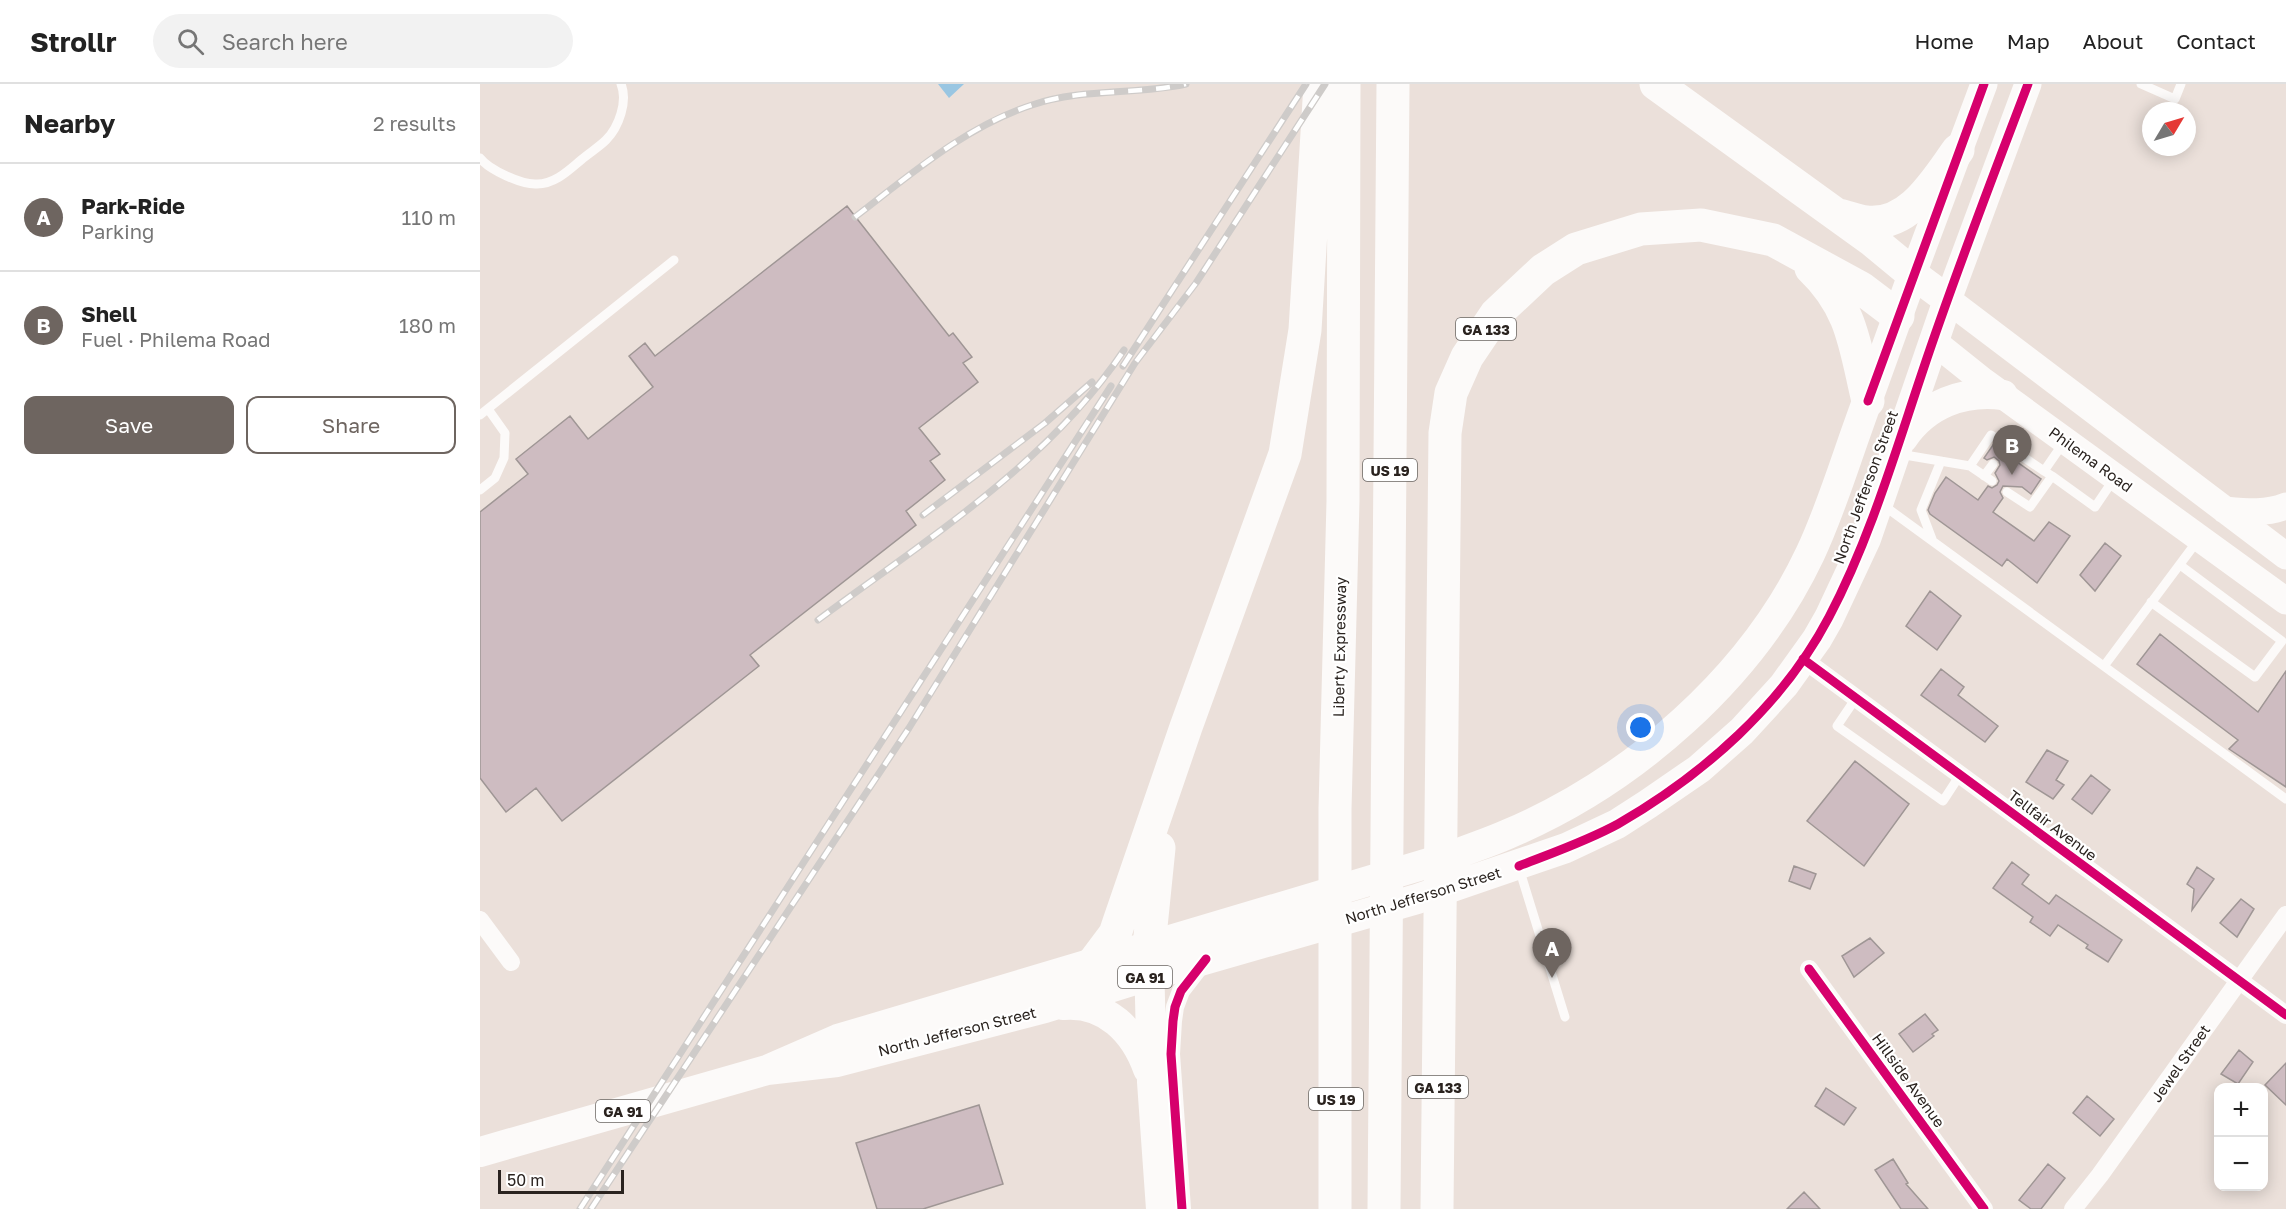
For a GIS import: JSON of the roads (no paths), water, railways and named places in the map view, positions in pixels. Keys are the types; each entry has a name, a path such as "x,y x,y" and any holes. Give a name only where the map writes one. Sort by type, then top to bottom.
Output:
{"highway":[{"path":"1094,962 1115,934 1165,795 1186,728 1285,454 1305,330 1320,84"},
{"name":"Liberty Expressway","path":"1335,1209 1335,809 1343,501 1344,84"},
{"name":"US 19","path":"1384,1209 1394,84"},
{"path":"1656,84 1913,274"},
{"path":"1834,214 1867,222 1883,221 1898,215 1920,201 1958,150"},
{"name":"GA 133","path":"1437,1209 1445,433 1451,393 1467,357 1496,314 1543,270 1576,249 1641,229 1701,225 1773,240 1861,288 1898,316"},
{"path":"1792,250 1826,282 1840,303 1858,351 1868,400"},
{"path":"1148,961 1165,795"}],"main road":[{"path":"1984,84 1913,274 2286,556"},
{"name":"North Jefferson Street","path":"480,1152 767,1070 838,1039 1094,962 1206,958 1417,899 1519,866 1566,848 1617,824 1699,769 1762,710 1803,659 1836,604 1866,539 1933,341 2028,84"},
{"name":"GA 91","path":"1868,400 1913,274"},
{"name":"Philema Road","path":"1898,316 2286,601"},
{"path":"1897,449 1918,421 1944,403 1972,394 2003,395"},
{"name":"North Jefferson Street","path":"767,1070 837,1062 1045,1008 1148,961 1509,834 1580,796 1644,753 1673,730 1743,660 1797,581 1822,528 1868,400"},
{"path":"2225,510 2273,512 2286,506"},
{"path":"1148,961 1152,1082 1161,1209"},
{"path":"1045,1008 1069,1004 1082,1005 1112,1017 1136,1041 1152,1082"}],"street":[{"name":"Tellfair Avenue","path":"1803,659 2286,1015"},
{"name":"Jewel Street","path":"2073,1209 2286,915"},
{"path":"480,920 511,962"},
{"path":"1182,1209 1171,1054 1173,1021 1181,991 1206,958"},
{"name":"Hillside Avenue","path":"1809,969 1984,1209"}],"lane":[{"path":"480,158 486,165 519,181 538,184 561,177 608,138 622,113 623,89 621,84"},
{"path":"2141,84 2175,99 2181,84"},
{"path":"480,490 495,478 504,458 505,433 484,412 674,260"},
{"path":"1970,466 1991,435 2005,448 2095,507 2115,477"},
{"path":"2022,487 2011,494 2030,507 2042,471 2065,440"},
{"path":"1897,449 1970,466 1988,478 1993,464"},
{"path":"1933,542 1921,510 1941,461"},
{"path":"1879,502 2286,799"},
{"path":"2104,666 2200,538"},
{"path":"2151,602 2255,677 2284,638 2180,565"},
{"path":"1856,698 1837,726 1943,801 1960,775"},
{"path":"1519,866 1565,1017"}],"water":[{"path":"938,84 964,84 949,98"}],"railway":[{"path":"855,217 939,153 984,125 1008,114 1032,105 1070,96 1148,90 1186,84"},
{"path":"1123,366 1306,84"},
{"path":"591,1209 909,728 1135,363 1196,283 1325,84"},
{"path":"818,620 943,529 1023,464 1094,391 1124,350"},
{"path":"923,515 1045,423 1092,382"},
{"path":"580,1209 1111,386"}],"place":[{"name":"Shell","path":"2012,475"},
{"name":"Park-Ride","path":"1552,978"}]}
